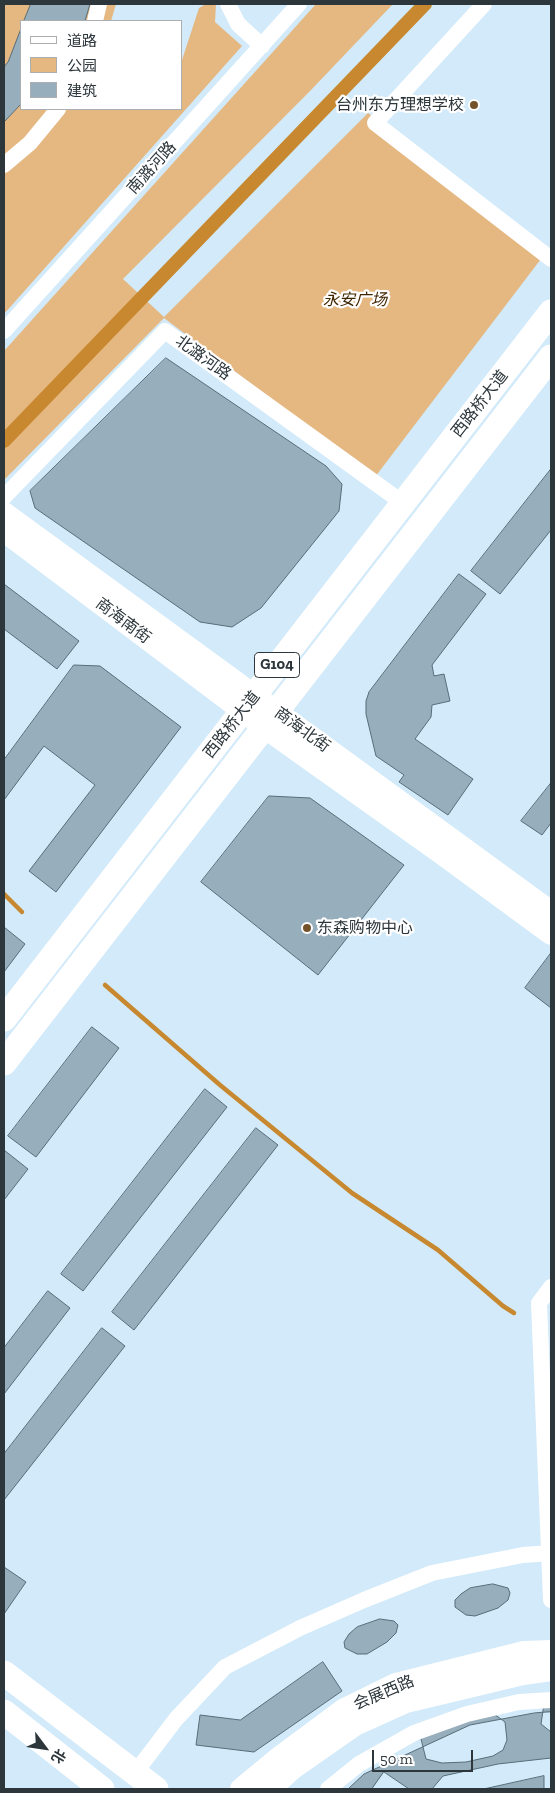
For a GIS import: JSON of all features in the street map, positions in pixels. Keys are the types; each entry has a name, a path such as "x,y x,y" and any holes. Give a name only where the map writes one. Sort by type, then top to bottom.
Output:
{"main road":[{"name":"西路桥大道","path":"4,1019 551,312"},
{"name":"西路桥大道","path":"4,1063 551,356"},
{"name":"商海北街","path":"4,513 248,703 551,912"},
{"name":"商海南街","path":"4,531 248,703"},
{"name":"商海北街","path":"270,719 441,853 551,934"},
{"name":"会展西路","path":"241,1789 281,1756 343,1710 396,1684 524,1652 551,1651"},
{"name":"会展西路","path":"270,1789 292,1768 355,1725 406,1702 523,1674 551,1670"},
{"path":"4,1672 156,1789"},
{"path":"4,1712 102,1789"}],"street":[{"path":"95,20 99,4"},
{"path":"228,4 238,24 262,46"},
{"name":"南潞河路","path":"4,331 299,4"},
{"path":"484,4 376,123 551,259"},
{"path":"4,165 30,143 57,110"},
{"name":"北潞河路","path":"4,497 165,331 403,503"},
{"path":"551,1287 539,1303 551,1600"},
{"path":"135,1773 176,1719 224,1667 300,1628 432,1573 523,1555 550,1553"},
{"path":"328,1789 359,1764 414,1733 467,1714 519,1702 551,1700"}],"green space":[{"path":"4,4 116,4 111,20 20,20 20,110 182,110 182,60 199,8 206,4 216,4 215,22 242,46 4,314"},
{"name":"永安广场","path":"316,4 393,4 311,90 123,279 164,317 368,113 547,251 375,477 164,318 4,480 4,351"}],"building":[{"path":"31,4 90,4 85,20 24,20"},
{"path":"20,32 20,105 4,122 4,67 8,62"},
{"path":"166,358 326,466 342,484 339,511 261,608 232,627 200,622 35,508 30,491"},
{"path":"551,469 551,530 500,594 471,571"},
{"path":"459,574 486,594 432,665 434,676 444,674 450,701 432,705 431,717 415,739 473,779 448,815 399,782 404,775 376,756 366,714 366,701 369,692"},
{"path":"4,584 79,641 57,669 4,629"},
{"path":"74,665 100,666 181,727 56,892 29,871 95,785 44,746 4,800 4,760"},
{"path":"551,783 551,823 542,835 521,821"},
{"name":"东森购物中心","path":"269,796 310,798 404,865 318,975 201,882"},
{"path":"4,927 25,944 4,972"},
{"path":"551,953 551,1008 525,988"},
{"path":"92,1027 119,1048 36,1157 8,1136"},
{"path":"205,1089 227,1107 83,1291 61,1274"},
{"path":"256,1128 278,1145 134,1330 112,1312"},
{"path":"4,1150 28,1169 4,1200"},
{"path":"48,1291 70,1308 4,1394 4,1348"},
{"path":"102,1328 125,1346 4,1500 4,1454"},
{"path":"4,1567 26,1582 4,1614"},
{"path":"493,1584 508,1588 510,1593 508,1600 498,1608 475,1616 466,1615 455,1607 455,1600 470,1588"},
{"path":"380,1619 394,1621 398,1625 396,1633 387,1642 367,1654 357,1654 345,1648 344,1642 357,1627"},
{"path":"323,1662 342,1691 254,1752 196,1745 200,1715 240,1720"},
{"path":"551,1699 551,1732 541,1724 544,1704"},
{"path":"551,1712 551,1758 498,1764 443,1776 432,1789 348,1789 364,1774 470,1725 534,1713"},
{"path":"494,1714 505,1722 507,1740 503,1750 493,1756 466,1762 442,1763 426,1759 421,1739 427,1730"},
{"path":"384,1772 409,1789 372,1789"},
{"path":"544,1776 544,1789 484,1789"}],"waterway":[{"path":"4,441 425,4"},
{"path":"4,894 22,912"},
{"path":"105,985 220,1085 352,1193 438,1250 503,1306 514,1313"}],"place":[{"name":"台州东方理想学校","path":"474,105"},
{"name":"东森购物中心","path":"307,928"}]}
